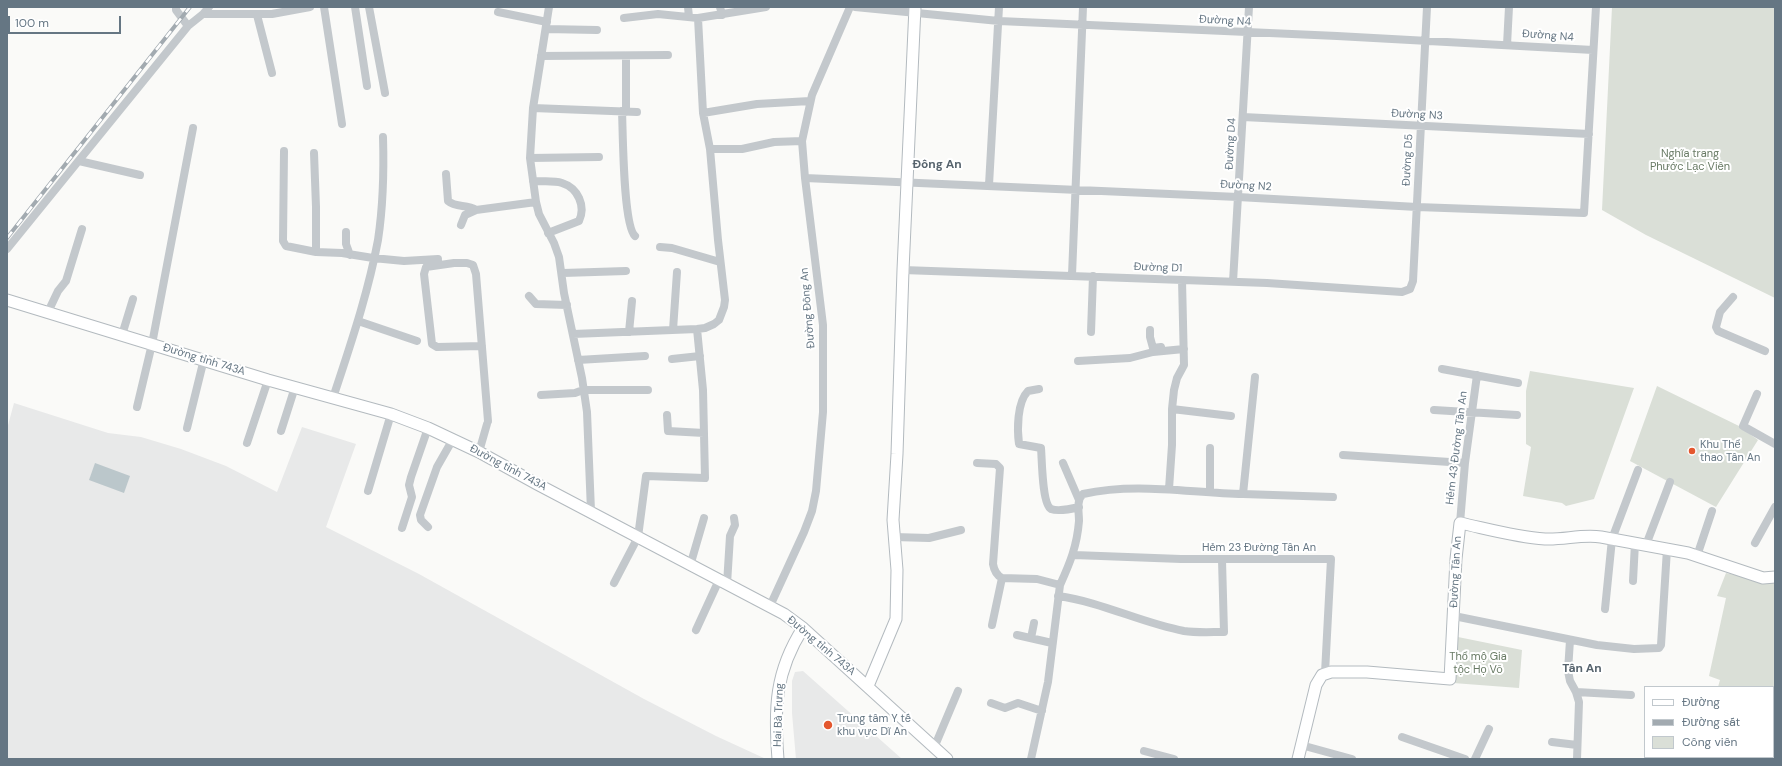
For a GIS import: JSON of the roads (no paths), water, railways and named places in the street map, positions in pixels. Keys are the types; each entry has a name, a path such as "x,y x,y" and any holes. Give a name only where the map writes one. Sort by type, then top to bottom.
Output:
{"street":[{"path":"176,7 176,10 188,26"},
{"path":"7,249 188,26 209,7"},
{"path":"203,14 257,15 286,12 310,7"},
{"path":"324,7 342,124"},
{"path":"355,7 367,86"},
{"path":"369,7 385,93"},
{"path":"549,7 533,108 530,158 539,214 559,257 563,273 567,305 587,412 591,512"},
{"path":"688,7 689,17"},
{"path":"624,18 658,14 698,18 721,11 766,7"},
{"name":"Đường Đông An","path":"770,606 804,532 812,511 816,491 823,412 823,325 805,178 802,141 810,102 850,7"},
{"name":"Đường N4","path":"855,7 915,10 999,21 1507,44 1593,50"},
{"path":"989,185 1000,7"},
{"path":"1072,276 1083,7"},
{"name":"Đường D4","path":"1233,282 1249,7"},
{"name":"Đường D5","path":"1410,289 1413,281 1427,7"},
{"path":"1507,44 1509,7"},
{"path":"1589,134 1596,7"},
{"path":"868,686 896,619 897,570 893,514 897,454 903,270 915,10"},
{"path":"498,12 546,25 597,30"},
{"path":"257,15 272,73"},
{"path":"573,334 697,329 714,324 719,320 724,307 724,286 720,262 710,149 703,112 698,18"},
{"path":"541,56 668,55"},
{"path":"626,56 624,111 626,199 630,230 635,236"},
{"path":"703,112 757,104 810,102"},
{"path":"533,108 637,112"},
{"name":"Đường N3","path":"1243,117 1589,134"},
{"path":"137,407 152,344 193,128"},
{"name":"Đường N2","path":"805,178 1238,196 1417,207 1584,213 1589,134"},
{"path":"333,398 358,321 378,240 384,173 383,137"},
{"path":"710,149 742,149 774,142 802,141"},
{"path":"284,150 283,242 286,246 316,252 404,261 438,259"},
{"path":"314,153 316,252"},
{"path":"530,158 599,157"},
{"path":"79,161 140,175"},
{"path":"446,174 448,201 451,204 468,206 476,210"},
{"path":"533,181 562,183 577,192 580,200 582,214 579,221 548,233"},
{"path":"461,225 466,215 476,210 536,202"},
{"path":"48,312 58,291 66,281 82,229"},
{"path":"346,232 346,244 350,255"},
{"path":"660,247 672,248 720,262"},
{"path":"479,452 487,423 482,346 474,265 467,263 426,267 424,274 432,344 437,347 482,346"},
{"name":"Đường D1","path":"903,270 1233,282 1402,292 1410,289"},
{"path":"563,273 626,271"},
{"path":"673,330 676,272"},
{"path":"1091,332 1093,276"},
{"path":"1168,488 1172,445 1172,409 1175,384 1184,365 1182,280"},
{"path":"529,296 536,304 567,305"},
{"path":"1733,297 1720,312 1717,329 1724,335 1765,351"},
{"path":"122,335 133,299"},
{"name":"Đường tỉnh 743A","path":"7,300 204,359 268,380 295,386 392,414 453,439 690,566 770,606 803,628 947,759"},
{"path":"629,332 632,301"},
{"path":"358,321 417,341"},
{"path":"614,583 638,537 646,476 705,478 703,390 697,329"},
{"path":"1150,330 1153,348 1184,347"},
{"path":"1078,361 1130,358 1153,352 1184,347"},
{"path":"578,360 645,356"},
{"path":"672,359 700,356"},
{"path":"187,428 204,359"},
{"path":"1442,369 1518,383"},
{"name":"Hẻm 43 Đường Tân An","path":"1460,523 1465,464 1477,375"},
{"path":"1243,494 1255,377"},
{"path":"247,443 268,380"},
{"path":"281,432 295,386"},
{"path":"1039,389 1028,391 1024,396 1017,423 1019,444 1041,448 1044,498 1047,506 1052,509 1065,510 1079,504 1084,494 1095,491 1168,488 1243,494 1333,497"},
{"path":"541,395 575,393 583,390 648,390"},
{"path":"1757,394 1743,426 1775,444"},
{"path":"1172,409 1231,416"},
{"path":"1434,410 1517,415"},
{"path":"368,491 392,414"},
{"path":"666,415 668,431 704,433"},
{"path":"402,528 412,497 409,485 411,477 428,428"},
{"path":"428,527 421,520 420,515 437,467 453,439"},
{"path":"1210,448 1210,492"},
{"path":"1343,455 1465,464"},
{"path":"977,463 996,464 1000,468 993,564 994,570 998,576 1002,578 1037,579 1060,585"},
{"path":"1031,759 1048,682 1060,585 1074,555 1079,522 1079,504 1063,463"},
{"path":"1605,609 1612,539 1638,470"},
{"path":"1633,582 1641,544 1670,482"},
{"path":"1756,544 1775,507"},
{"path":"1697,556 1712,511"},
{"path":"690,566 704,518"},
{"path":"696,630 723,582 730,534 734,524 734,518"},
{"name":"Đường Tân An","path":"1325,673 1359,672 1450,679 1455,572 1460,523 1537,538 1562,539 1589,536 1612,539 1697,556 1763,578 1775,577"},
{"path":"894,537 929,538 961,530"},
{"path":"1454,616 1570,640 1618,648 1644,649 1661,647 1667,549"},
{"name":"Hẻm 23 Đường Tân An","path":"1074,555 1222,560 1331,559 1325,673"},
{"path":"1058,596 1101,605 1183,630 1224,632 1222,560"},
{"path":"992,625 1002,578"},
{"path":"1031,638 1034,623"},
{"name":"Hai Bà Trưng","path":"778,759 777,702 779,680 786,659 803,628"},
{"path":"1017,635 1052,642"},
{"path":"1570,640 1568,671 1578,702 1577,759"},
{"path":"1298,759 1316,685 1325,673"},
{"path":"934,748 958,691"},
{"path":"1576,692 1631,695"},
{"path":"991,703 1005,708 1015,704 1022,704 1042,710"},
{"path":"1475,759 1489,729"},
{"path":"1402,737 1465,759"},
{"path":"1552,742 1577,745"},
{"path":"1301,745 1352,759"},
{"path":"1144,750 1174,759"}],"railway":[{"path":"7,238 190,7"}],"place":[{"name":"Khu Thể thao Tân An","path":"1692,451"},
{"name":"Trung tâm Y tế khu vực Dĩ An","path":"828,725"}],"district":[{"name":"Đông An","path":"937,165"},
{"name":"Tân An","path":"1582,669"}],"park label":[{"name":"Nghĩa trang Phước Lạc Viên","path":"1690,160"},
{"name":"Thổ mộ Gia tộc Họ Võ","path":"1478,663"}]}
